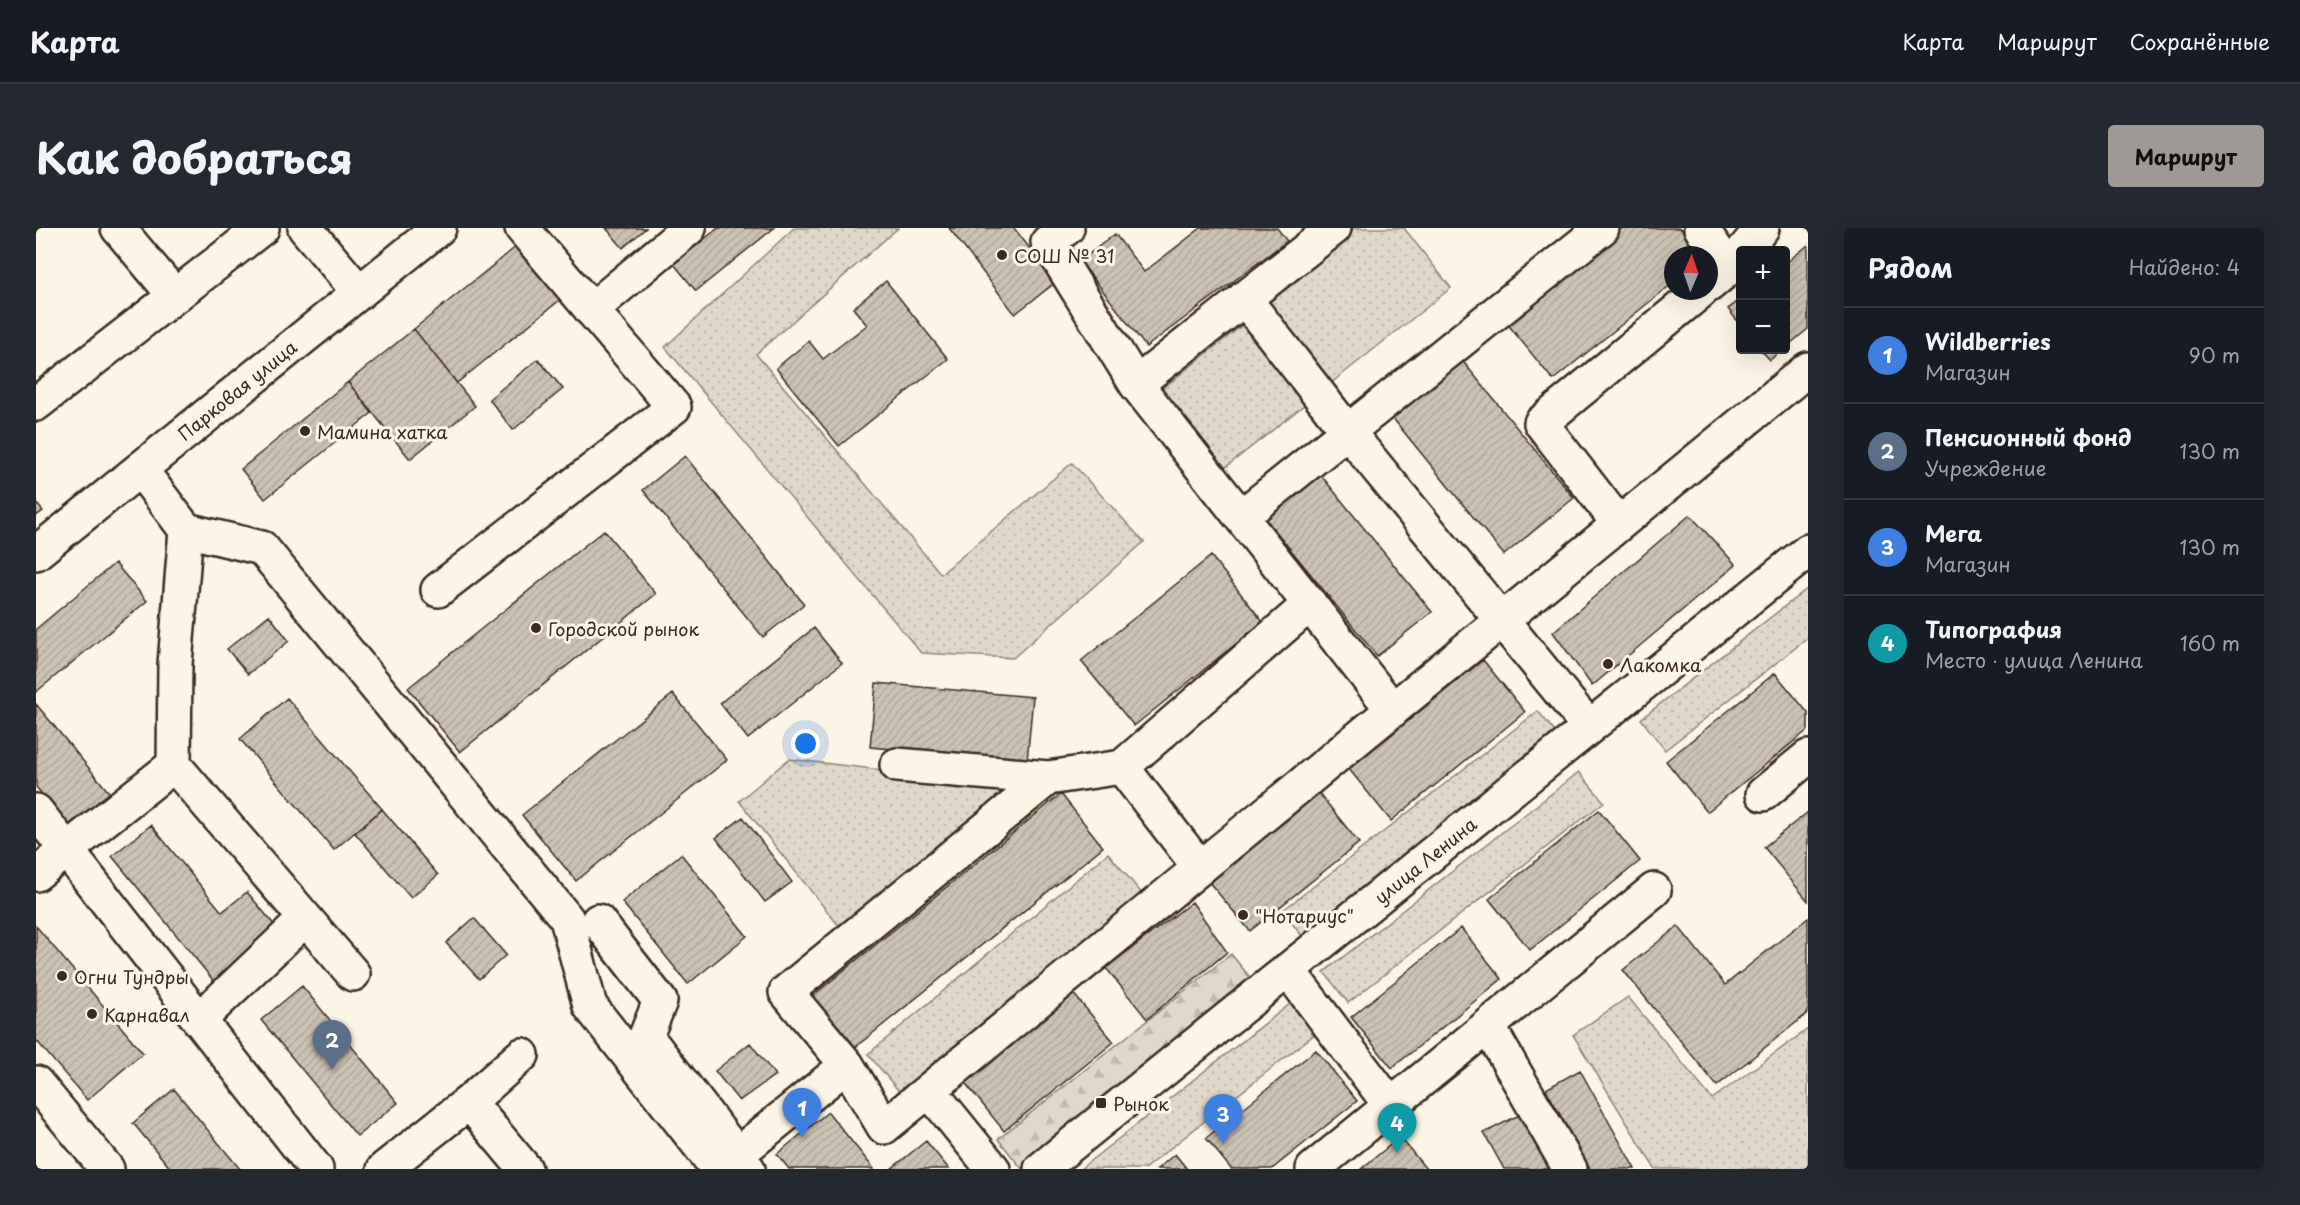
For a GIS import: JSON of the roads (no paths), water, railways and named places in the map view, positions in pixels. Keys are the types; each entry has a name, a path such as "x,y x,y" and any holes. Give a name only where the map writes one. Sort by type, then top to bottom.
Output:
{"street":[{"path":"118,228 175,296"},
{"path":"36,404 262,228"},
{"path":"305,228 359,292"},
{"name":"Парковая улица","path":"36,553 439,228"},
{"path":"438,590 674,407 522,228"},
{"path":"591,310 689,228"},
{"path":"1067,228 1048,242 1136,384 1393,710"},
{"path":"1136,384 1334,228"},
{"path":"1242,516 1602,228"},
{"path":"1701,228 1730,264 1762,228"},
{"path":"1244,298 1348,432 1504,620 1589,727"},
{"path":"1619,524 1540,423 1690,300"},
{"path":"1048,778 786,992 847,1065 884,1127 1808,369"},
{"path":"140,469 186,530 262,549 567,919 590,1006 731,1165"},
{"path":"186,530 175,664 174,765 353,974"},
{"name":"улица Ленина","path":"1041,1169 1808,550"},
{"path":"897,765 1048,778 1122,767 1310,604"},
{"path":"1763,794 1808,757"},
{"path":"36,874 174,765"},
{"path":"1122,767 1200,868"},
{"path":"36,811 316,1169"},
{"path":"1313,1169 1654,890"},
{"path":"199,1020 305,919"},
{"path":"598,921 660,1001 646,1036 731,1165"},
{"path":"1288,970 1391,1106"},
{"path":"1488,1026 1570,1169"},
{"path":"384,1169 469,1102 522,1055"},
{"path":"731,1165 847,1065"},
{"path":"36,1083 107,1169"},
{"path":"929,1090 993,1169"},
{"path":"469,1102 525,1169"}],"place":[{"name":"СОШ № 31","path":"1002,255"},
{"name":"Мамина хатка","path":"305,431"},
{"name":"Городской рынок","path":"536,628"},
{"name":"Лакомка","path":"1608,664"},
{"name":"\"Нотариус\"","path":"1243,915"},
{"name":"Огни Тундры","path":"62,976"},
{"name":"Карнавал","path":"92,1014"},
{"name":"Пенсионный фонд","path":"332,1070"},
{"name":"Рынок","path":"1101,1103"},
{"name":"Wildberries","path":"802,1138"},
{"name":"Мега","path":"1223,1144"},
{"name":"Типография","path":"1397,1153"}]}
